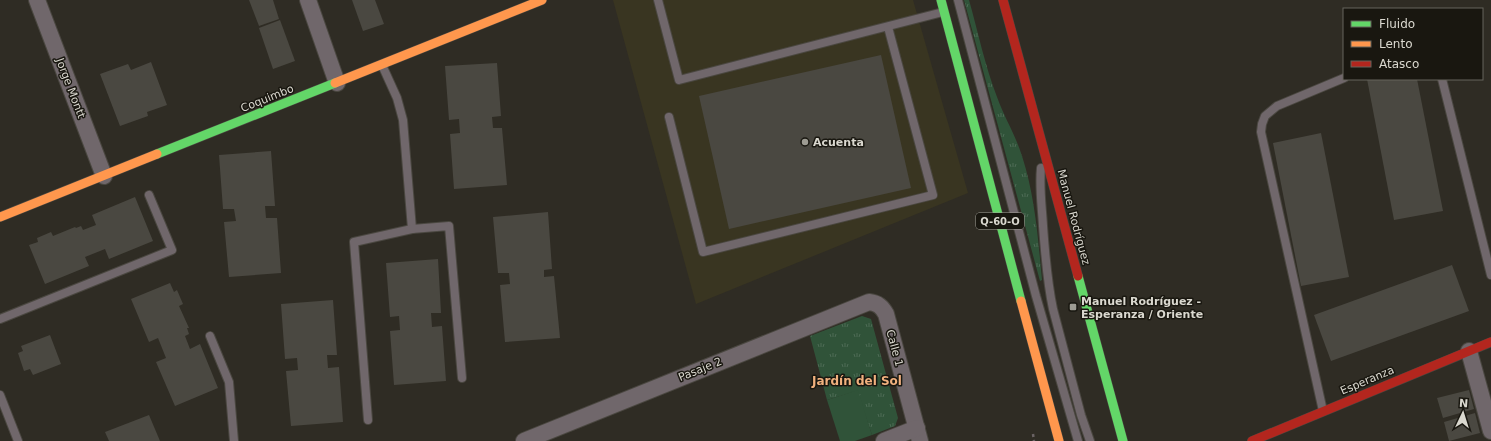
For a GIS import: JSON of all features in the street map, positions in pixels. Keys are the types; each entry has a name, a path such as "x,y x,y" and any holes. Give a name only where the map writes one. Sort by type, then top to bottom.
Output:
{"main road":[{"name":"Coquimbo","path":"0,217 542,0"},
{"name":"Q-60-O","path":"941,0 1059,441"},
{"name":"Manuel Rodríguez","path":"1003,0 1042,148 1123,441"},
{"name":"Esperanza","path":"1252,441 1491,342"}],"street":[{"name":"Jorge Montt","path":"37,0 104,176"},
{"path":"308,0 337,83"},
{"name":"Pasaje 2","path":"524,441 865,302 873,302 877,304"},
{"name":"Calle 1","path":"877,304 886,314 918,435"},
{"path":"1469,351 1491,431"},
{"path":"884,441 918,435"}],"lane":[{"path":"658,0 679,80 944,11"},
{"path":"958,0 1036,296 1078,441"},
{"path":"669,117 703,252 933,194 888,26"},
{"path":"382,65 397,98 403,120 412,229"},
{"path":"1323,412 1261,132 1265,116 1270,110 1343,78"},
{"path":"1442,80 1491,275"},
{"path":"1042,148 1040,189 1049,291 1052,309 1081,415 1090,441"},
{"path":"0,319 172,250 149,195"},
{"path":"368,420 354,242 412,229 449,226 462,378"},
{"path":"210,336 229,382 234,441"},
{"path":"0,395 18,441"}],"shaded area":[{"path":"613,0 913,0 968,193 696,304"}],"green space":[{"path":"964,0 969,0 993,85 1019,149 1026,171 1033,202 1037,233 1042,280 1040,281"},
{"path":"862,316 871,319 898,418 895,426 872,435 857,391 827,400 810,336"},
{"path":"858,390 872,435 855,441 840,441 827,400"}],"building":[{"path":"249,0 273,0 279,19 259,26"},
{"path":"352,0 375,0 384,24 363,31"},
{"path":"280,20 295,61 273,69 259,28"},
{"name":"Acuenta","path":"881,55 911,188 729,229 699,96"},
{"path":"151,62 167,105 147,112 148,116 120,126 100,74 128,64 131,70"},
{"path":"497,63 501,116 492,117 493,128 502,128 507,185 454,189 450,134 460,133 459,119 449,120 445,66"},
{"path":"1367,80 1417,80 1443,211 1394,220"},
{"path":"1321,133 1349,277 1301,286 1273,143"},
{"path":"271,151 275,206 265,206 266,218 277,218 281,273 229,277 224,222 236,221 234,209 223,209 219,155"},
{"path":"135,197 153,241 109,259 105,249 85,257 89,266 45,284 29,245 38,242 37,238 51,232 53,236 75,227 81,226 83,230 96,225 92,215"},
{"path":"548,212 552,269 544,270 544,277 554,276 560,338 505,342 500,285 510,284 509,273 498,273 493,217"},
{"path":"438,259 441,313 431,313 432,327 442,326 446,381 394,385 390,331 400,330 399,316 390,317 386,263"},
{"path":"1452,265 1469,311 1331,361 1314,315"},
{"path":"170,283 174,292 177,290 183,304 179,306 189,328 187,328 189,334 185,336 190,349 200,344 218,388 175,406 156,362 166,358 158,338 149,342 131,299"},
{"path":"333,300 337,355 327,355 328,368 339,367 343,422 291,426 286,371 298,370 297,358 285,359 281,304"},
{"path":"50,335 61,364 33,375 30,369 24,371 18,353 23,351 21,346"},
{"path":"1469,390 1474,409 1443,418 1437,398"},
{"path":"1475,413 1480,433 1449,441 1444,422"},
{"path":"149,415 160,441 109,441 105,432"}],"traffic: fast":[{"path":"941,0 1021,301"},
{"path":"157,154 335,83"},
{"path":"1078,276 1123,441"}],"traffic: slow":[{"path":"335,83 542,0"},
{"path":"0,217 157,154"},
{"path":"1021,301 1059,441"}],"traffic: jam":[{"path":"1003,0 1078,276"},
{"path":"1252,441 1491,342"}],"place":[{"name":"Acuenta","path":"805,142"},
{"name":"Manuel Rodríguez - Esperanza / Oriente","path":"1073,307"}],"district":[{"name":"Jardín del Sol","path":"857,381"}]}
